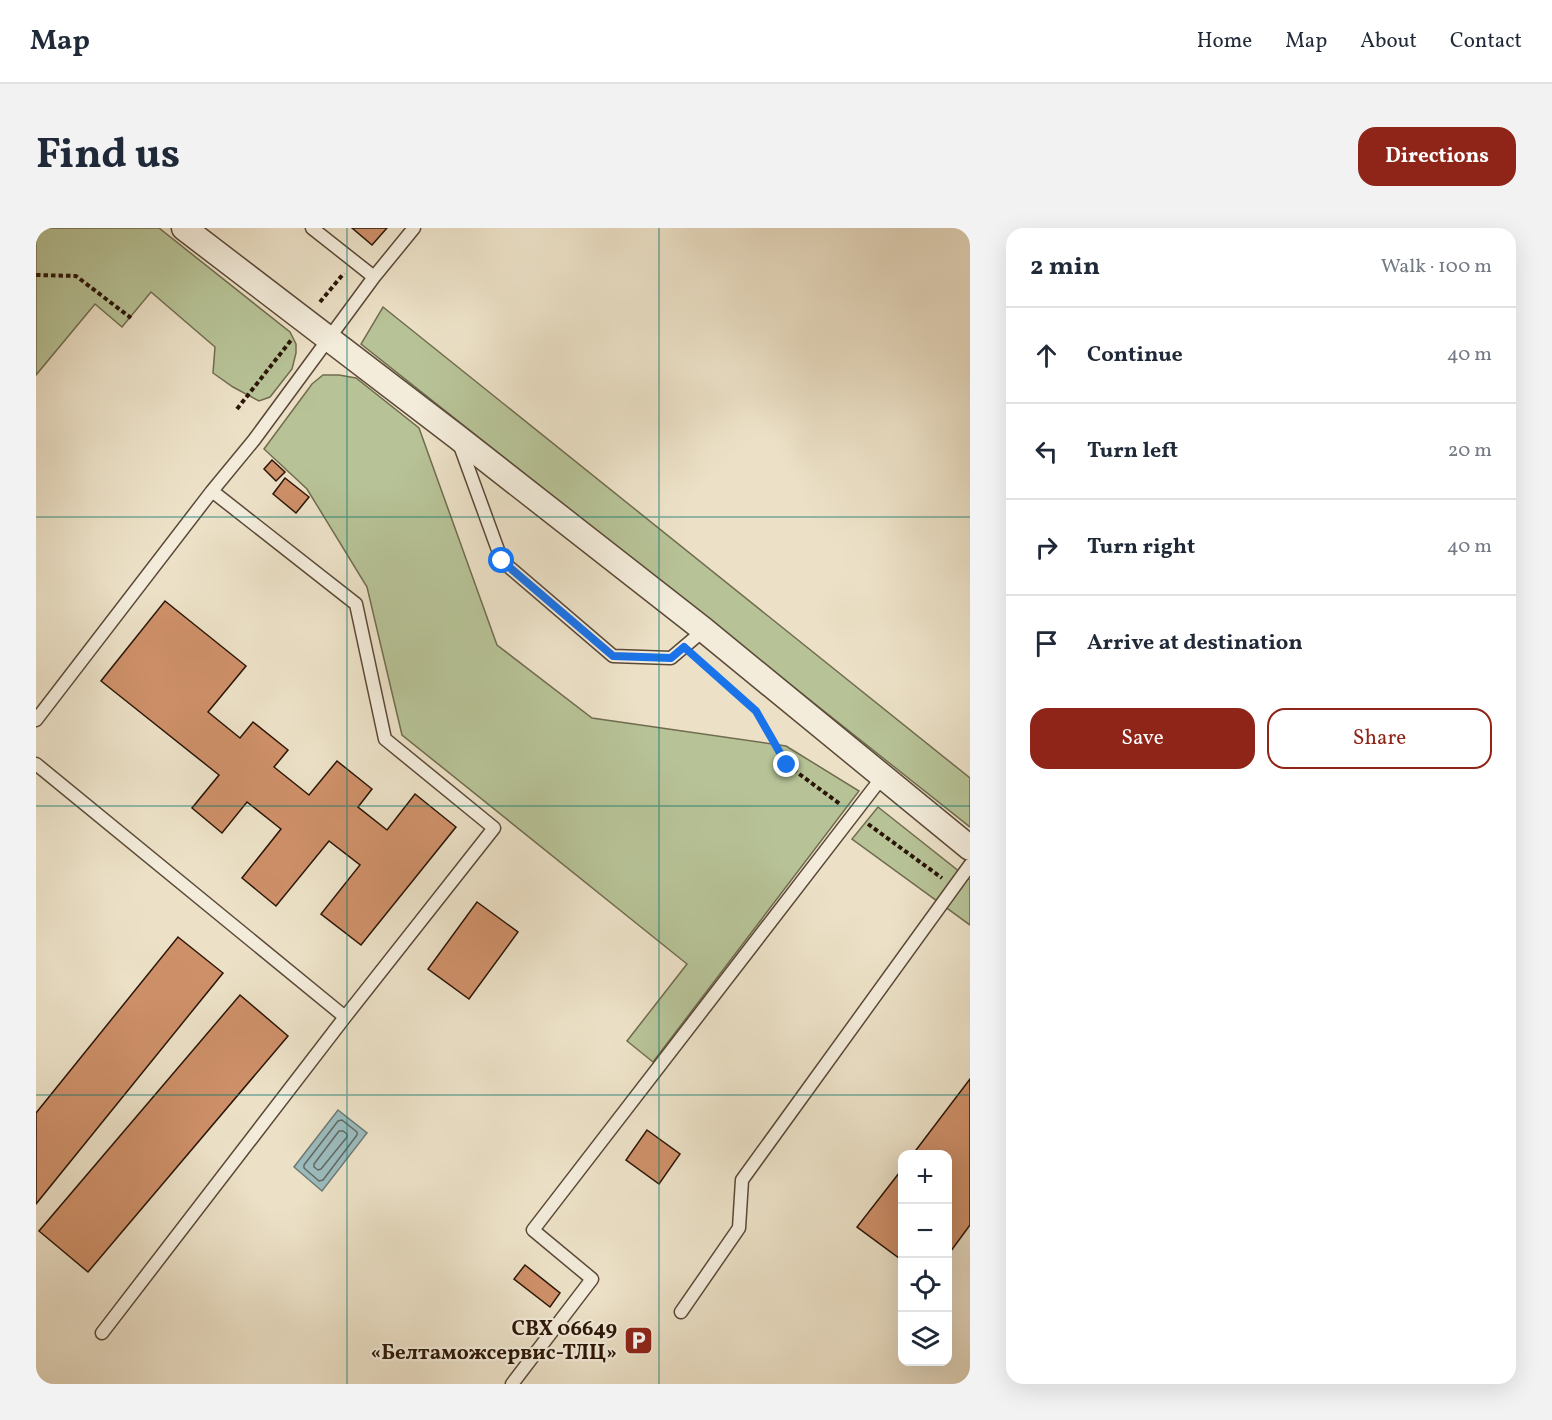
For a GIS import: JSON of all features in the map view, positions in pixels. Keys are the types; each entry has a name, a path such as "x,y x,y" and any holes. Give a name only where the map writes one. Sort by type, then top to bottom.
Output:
{"street":[{"path":"184,228 456,436 704,630 970,848"}],"lane":[{"path":"312,228 374,277"},
{"path":"36,720 212,491 254,440 374,277 414,228"},
{"path":"456,436 502,561 613,656 671,658 704,630"},
{"path":"102,1333 345,1017 494,828 385,738 356,604 212,491"},
{"path":"36,764 345,1017"},
{"path":"512,1384 592,1279 533,1230 883,776"},
{"path":"681,1312 739,1228 742,1180 970,865"}],"path":[{"path":"36,276 76,276 131,318"},
{"path":"684,647 756,711 787,765 954,887"}],"green space":[{"path":"36,228 159,228 290,332 296,344 292,369 270,397 259,401 233,387 213,373 215,347 151,292 122,327 95,304 36,375"},
{"path":"383,307 970,778 970,827 361,344"},
{"path":"323,375 356,378 419,428 497,645 592,718 786,746 859,791 653,1062 627,1041 687,964 402,735 367,587 307,489 264,449 312,384"},
{"path":"878,807 970,880 970,925 852,839"}],"water":[{"path":"338,1110 367,1133 322,1191 294,1167"}],"building":[{"path":"352,228 387,228 372,245"},
{"path":"272,460 285,472 276,481 264,469"},
{"path":"285,478 309,497 296,513 273,494"},
{"path":"165,601 246,666 208,712 240,738 253,722 288,750 274,767 309,795 337,761 372,789 358,807 387,830 415,794 456,827 361,945 321,914 360,865 329,841 276,906 242,878 281,829 247,802 222,833 192,808 219,775 101,681"},
{"path":"477,902 518,932 469,999 428,969"},
{"path":"178,937 223,973 36,1204 36,1113"},
{"path":"240,995 288,1036 88,1272 39,1231"},
{"path":"970,1079 970,1225 952,1250 952,1150 916,1150"},
{"path":"647,1130 680,1154 659,1184 626,1160"},
{"path":"898,1174 898,1257 857,1227"},
{"path":"525,1265 560,1293 550,1307 514,1279"}],"place":[{"name":"СВХ 06649 «Белтаможсервис-ТЛЦ»","path":"638,1340"}],"route":[{"path":"502,561 613,656 671,658 684,647 756,711 787,765"}]}
